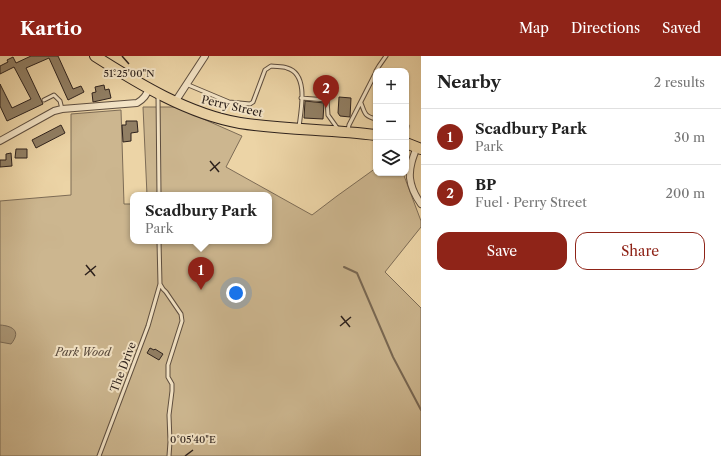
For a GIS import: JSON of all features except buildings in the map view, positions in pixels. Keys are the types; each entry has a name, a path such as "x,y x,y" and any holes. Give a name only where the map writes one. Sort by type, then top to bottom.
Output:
{"main road":[{"name":"Perry Street","path":"95,56 153,91 174,102 195,110 238,122 373,136"},
{"path":"409,143 419,148"}],"street":[{"path":"174,102 202,57"},
{"path":"0,141 54,111 62,109 137,103 153,91"},
{"path":"419,148 411,164 410,178 415,195 421,204"}],"lane":[{"path":"378,68 386,56"},
{"path":"186,84 229,102 250,104 253,102 265,70 271,66 287,68 296,74 300,80 302,93 299,129"},
{"path":"301,98 327,100 328,115 343,132 349,125 373,77"},
{"path":"153,91 159,192"},
{"path":"44,100 54,95 60,101 62,109"},
{"path":"361,103 365,114 368,117 373,118"},
{"name":"The Drive","path":"99,456 148,326 160,284 159,244"},
{"path":"160,284 181,314 182,321 168,365 168,377 172,384 169,415 169,456"}],"green space":[{"path":"143,107 176,107 242,136 226,167 271,192 147,192"},
{"name":"Park Wood","path":"121,110 124,204 130,204 130,244 272,244 272,193 312,215 373,170 373,176 404,176 421,221 421,227 385,272 421,308 421,456 0,456 0,201 71,195 71,114"}],"shaded area":[{"path":"0,325 12,328 16,333 11,344 0,342"}],"waterway":[{"path":"344,267 357,273 393,357 421,410"}],"place":[{"name":"BP","path":"326,108"},
{"name":"Scadbury Park","path":"201,290"}]}
